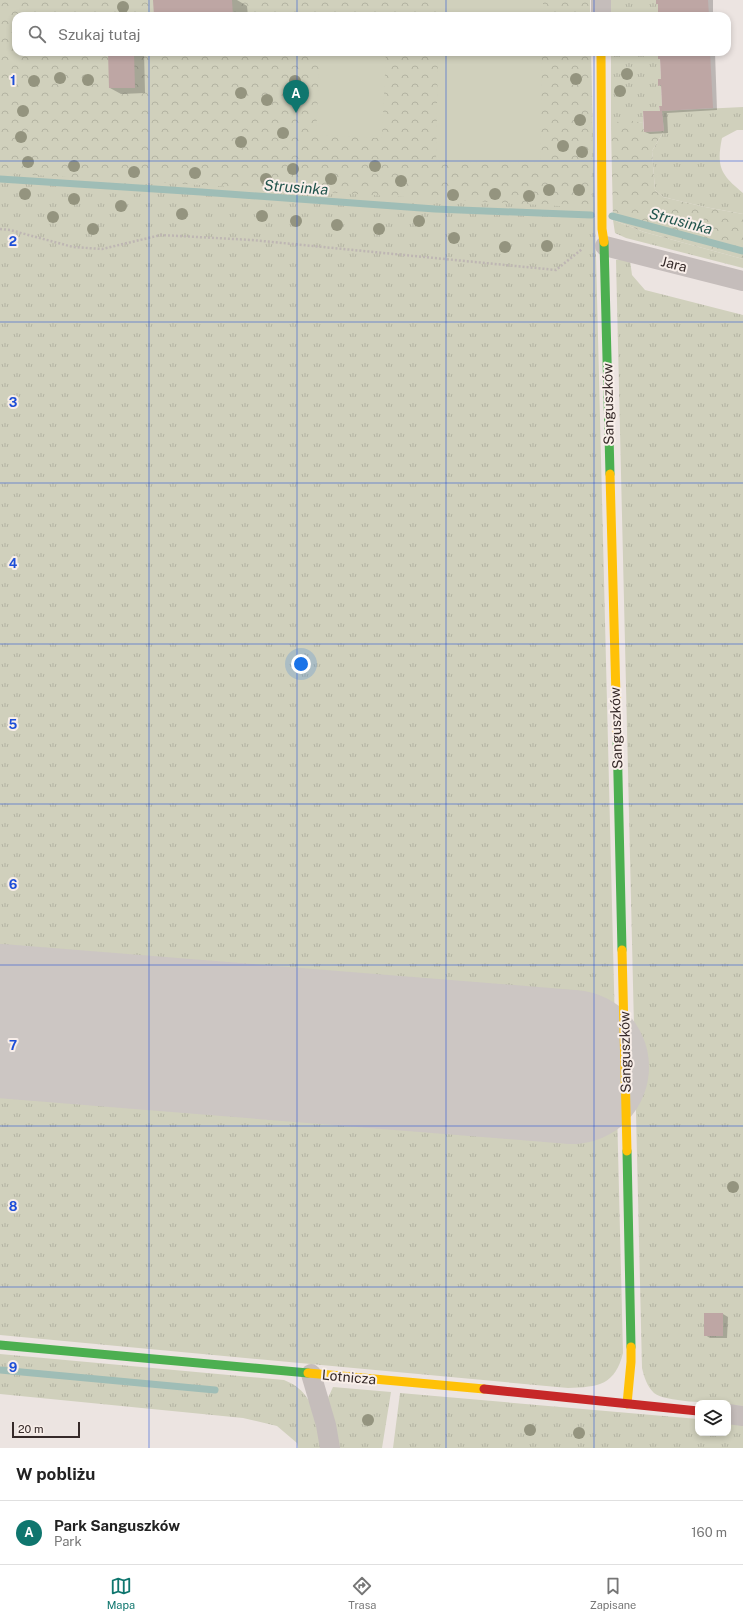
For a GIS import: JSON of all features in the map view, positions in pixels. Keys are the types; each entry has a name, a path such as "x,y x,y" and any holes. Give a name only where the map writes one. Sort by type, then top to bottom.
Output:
{"street":[{"path":"601,0 601,12"},
{"name":"Sanguszków","path":"601,56 602,229 605,246 613,627 626,1062 631,1362 627,1404"},
{"name":"Jara","path":"605,246 743,281"},
{"name":"Lotnicza","path":"0,1344 695,1411"},
{"path":"311,1374 326,1425 330,1448"},
{"path":"731,1414 743,1416"}],"path":[{"path":"0,229 73,247 102,249 161,235 252,240 556,270 583,248 605,246"}],"green space":[{"path":"0,0 12,12 12,56 591,56 623,1353 620,1364 610,1378 604,1382 589,1387 568,1388 0,1335"},
{"path":"0,0 590,0 590,12 12,12 12,56 591,56 592,208 0,173"},
{"path":"439,0 543,0 543,12 439,12"},
{"path":"611,0 656,0 656,4 658,4 658,12 611,12"},
{"path":"320,56 386,56 382,138 316,135"},
{"path":"438,56 542,56 540,163 436,162"},
{"path":"611,56 658,56 658,59 660,59 661,79 658,79 658,85 661,85 662,106 659,106 660,111 643,111 643,123 636,122 611,128"},
{"path":"743,107 743,130 737,130 722,138 720,163 725,175 743,193 743,214 663,197 655,190 652,151 664,131 662,111"},
{"path":"627,120 643,123 644,132 664,131 652,151 655,190 663,197 743,214 743,259 644,232 613,220 611,128 617,122"},
{"path":"613,220 644,232 743,259 743,268 626,238 615,233"},
{"path":"616,260 630,260 632,275 645,290 743,315 743,1406 731,1405 731,1400 695,1400 695,1401 659,1396 649,1387 642,1368"},
{"path":"0,1354 284,1380 293,1384 304,1393 309,1400 316,1415 324,1448 298,1448 297,1443 277,1426 243,1418 0,1394"},
{"path":"333,1387 391,1392 382,1448 338,1448 328,1398"},
{"path":"400,1393 695,1419 695,1436 731,1436 731,1422 743,1423 743,1448 393,1448"}],"building":[{"path":"153,0 232,0 233,12 154,12"},
{"path":"656,0 708,0 709,12 658,12 658,4 656,4"},
{"path":"108,56 134,56 135,88 109,88"},
{"path":"658,56 710,56 713,108 662,111 664,131 644,132 643,111 660,111 659,106 662,106 661,85 658,86 658,79 661,79 660,59 658,59"},
{"path":"704,1313 723,1313 723,1336 704,1336"}],"waterway":[{"name":"Strusinka","path":"0,179 435,209 591,215"},
{"name":"Strusinka","path":"612,216 743,251"},
{"path":"0,1370 215,1390"}],"runway":[{"path":"0,1021 572,1067"}],"traffic: fast":[{"path":"604,242 610,474"},
{"path":"617,734 622,950"},
{"path":"627,1151 631,1347"},
{"path":"0,1345 308,1373"}],"traffic: slow":[{"path":"601,56 602,229 604,242"},
{"path":"610,474 617,734"},
{"path":"622,950 627,1151"},
{"path":"627,1404 631,1347"},
{"path":"308,1373 484,1389"}],"traffic: jam":[{"path":"484,1389 695,1411"}],"place":[{"name":"Park Sanguszków","path":"296,113"}]}
